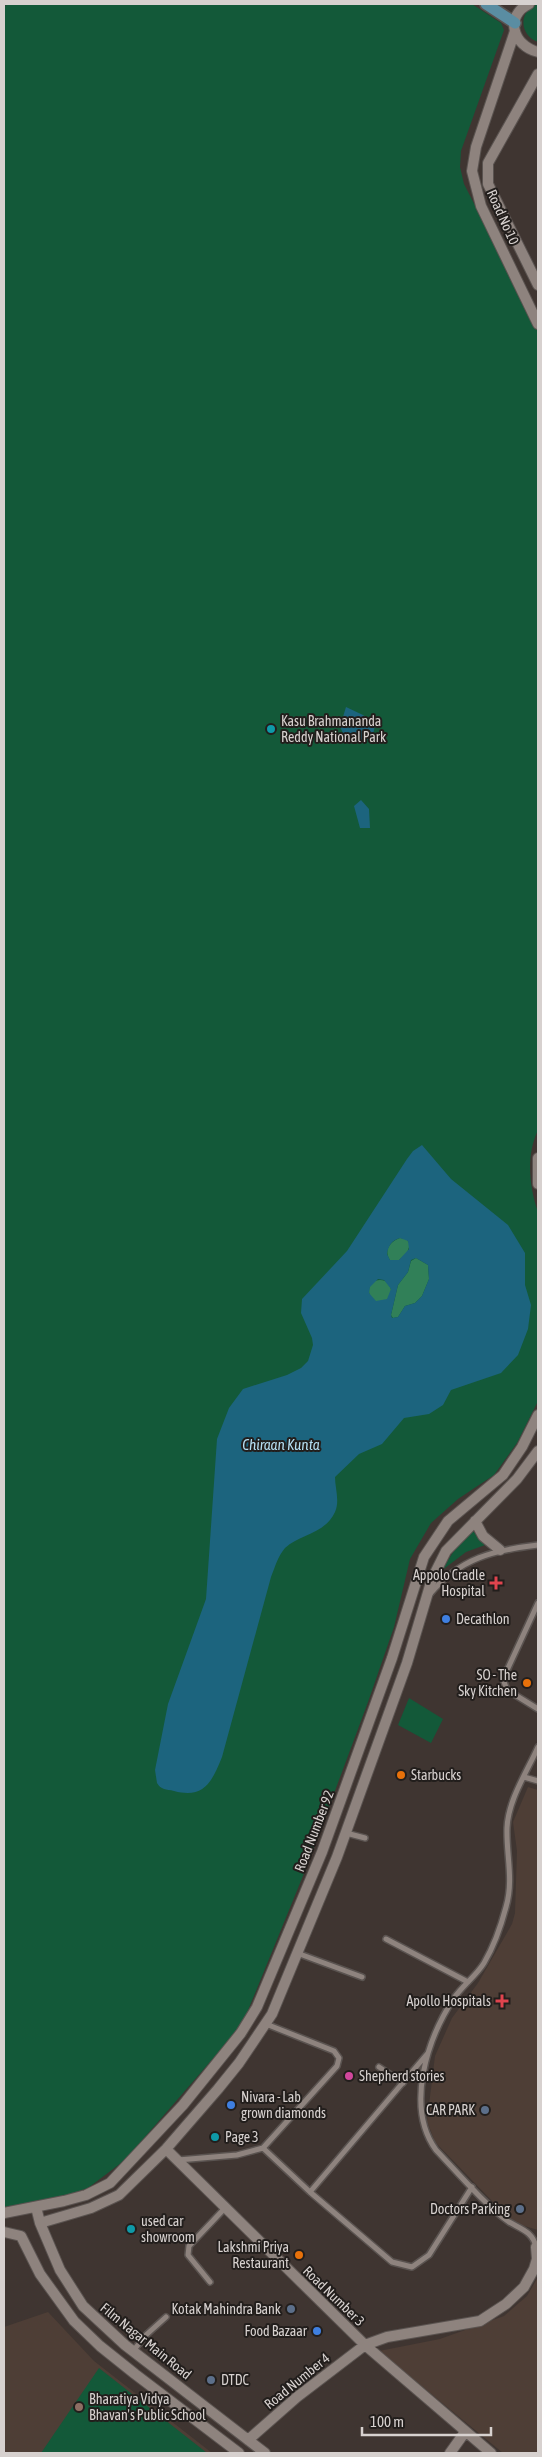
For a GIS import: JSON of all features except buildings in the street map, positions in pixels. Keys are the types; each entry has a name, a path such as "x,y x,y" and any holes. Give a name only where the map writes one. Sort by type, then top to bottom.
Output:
{"main road":[{"path":"486,4 515,27 523,46 538,52"},
{"name":"Road No 10","path":"529,4 518,14 472,160 475,188 481,206 538,324"},
{"path":"472,160 488,163 538,74"},
{"name":"Road No 10","path":"488,163 488,184 538,285"},
{"path":"538,1158 538,1184"},
{"name":"Road Number 92","path":"4,2214 48,2205 86,2194 110,2183 183,2106 226,2054 257,2007 323,1849 392,1658 424,1558 448,1521 503,1475 522,1447 538,1415"},
{"path":"45,2222 91,2208 119,2195 166,2149 234,2069 266,2024 272,2014 346,1832 407,1663 432,1579 446,1551 517,1479 538,1451"},
{"path":"475,1521 483,1536 500,1550"},
{"path":"323,1849 338,1852"},
{"name":"Road Number 3","path":"166,2149 365,2345 491,2453"},
{"path":"45,2222 48,2205"},
{"path":"36,2207 45,2222"},
{"name":"Film Nagar Main Road","path":"45,2222 60,2270 74,2293 94,2317 145,2361 265,2453"},
{"path":"4,2232 22,2236 40,2274 74,2321 100,2346 237,2452"},
{"name":"Road Number 4","path":"248,2440 297,2397 365,2345 388,2337 480,2321 506,2304 524,2287 534,2269 536,2247"},
{"path":"135,2374 145,2361"},
{"path":"450,2453 465,2432"}],"street":[{"path":"427,1598 440,1582 475,1558 500,1550 538,1545"},
{"path":"538,1603 502,1678 507,1690 538,1709"},
{"path":"536,2247 535,2239 528,2232 508,2221 436,2150 428,2139 423,2123 421,2101 430,2051 440,2022 448,2008 483,1964 507,1905 510,1879 507,1828 510,1810 538,1747"},
{"path":"524,1777 538,1781"},
{"path":"346,1832 365,1838"},
{"path":"386,1939 468,1982"},
{"path":"297,1953 362,1977"},
{"path":"178,2160 237,2155 263,2148 337,2066 339,2058 334,2051 266,2024"},
{"path":"310,2192 430,2051"},
{"path":"379,2066 403,2083"},
{"path":"263,2148 310,2192 392,2262 412,2266 430,2255 472,2187"},
{"path":"210,2282 188,2255 188,2246 225,2208"},
{"path":"133,2351 146,2335 166,2316"}],"shaded area":[{"name":"Apollo Hospitals","path":"528,1787 538,1790 538,2230 521,2225 503,2214 435,2142 427,2121 435,2056 452,2018 478,1983 512,1924 515,1913 517,1851 513,1822"},
{"path":"538,2277 538,2453 503,2453 379,2351 440,2339 504,2316 527,2296"},
{"name":"Bharatiya Vidya Bhavan's Public School","path":"48,2312 94,2361 212,2453 4,2453 4,2327"}],"green space":[{"name":"Kasu Brahmananda Reddy National Park","path":"10,4 472,4 501,23 504,30 461,151 460,167 464,184 538,329 538,1130 530,1160 530,1171 538,1212 538,1401 517,1443 494,1475 458,1499 431,1523 410,1559 394,1627 368,1702 307,1866 242,2025 125,2160 88,2188 67,2195 4,2208 4,6"},
{"path":"538,4 538,42 527,34 523,23 527,12 531,7"},
{"path":"400,1238 406,1239 410,1244 407,1253 399,1260 390,1260 387,1253 389,1246"},
{"path":"416,1258 428,1265 429,1279 422,1296 415,1303 405,1306 398,1317 393,1318 391,1315 398,1285 408,1272 411,1261"},
{"path":"380,1280 388,1283 391,1291 388,1299 380,1302 372,1299 369,1291 372,1283"},
{"path":"473,1531 485,1545 466,1552 441,1571 459,1543"},
{"path":"409,1698 443,1719 431,1743 398,1725"},
{"path":"99,2368 207,2453 41,2453"}],"water":[{"path":"346,707 363,715 375,726 372,738 363,741 345,737 340,727"},
{"path":"361,800 369,809 370,828 360,828 354,806"},
{"name":"Chiraan Kunta","path":"422,1145 451,1179 508,1225 525,1253 525,1285 531,1305 528,1329 518,1355 501,1373 451,1390 443,1405 429,1414 404,1418 382,1444 359,1454 335,1477 337,1503 331,1519 319,1529 291,1543 280,1554 271,1577 222,1757 214,1774 206,1786 193,1793 164,1789 157,1783 155,1770 168,1704 206,1599 217,1439 229,1408 243,1389 287,1375 301,1368 308,1361 313,1345 312,1338 301,1313 302,1299 347,1251 413,1151","holes":["400,1238 408,1241 409,1249 399,1260 390,1260 387,1254 389,1246","416,1258 428,1265 429,1279 422,1296 415,1303 405,1306 398,1317 392,1318 391,1315 398,1285 408,1272 411,1260","378,1279 384,1280 391,1289 387,1299 376,1301 369,1293 370,1287"]}],"place":[{"name":"Kasu Brahmananda Reddy National Park","path":"271,729"},
{"name":"Appolo Cradle Hospital","path":"496,1583"},
{"name":"Decathlon","path":"446,1619"},
{"name":"SO - The Sky Kitchen","path":"527,1683"},
{"name":"Starbucks","path":"401,1775"},
{"name":"Apollo Hospitals","path":"502,2001"},
{"name":"Shepherd stories","path":"349,2076"},
{"name":"Nivara - Lab grown diamonds","path":"231,2105"},
{"name":"CAR PARK","path":"485,2110"},
{"name":"Page 3","path":"215,2137"},
{"name":"Doctors Parking","path":"520,2209"},
{"name":"used car showroom","path":"131,2229"},
{"name":"Lakshmi Priya Restaurant","path":"299,2255"},
{"name":"Kotak Mahindra Bank","path":"291,2309"},
{"name":"Food Bazaar","path":"317,2331"},
{"name":"DTDC","path":"211,2380"},
{"name":"Bharatiya Vidya Bhavan's Public School","path":"79,2407"}]}
